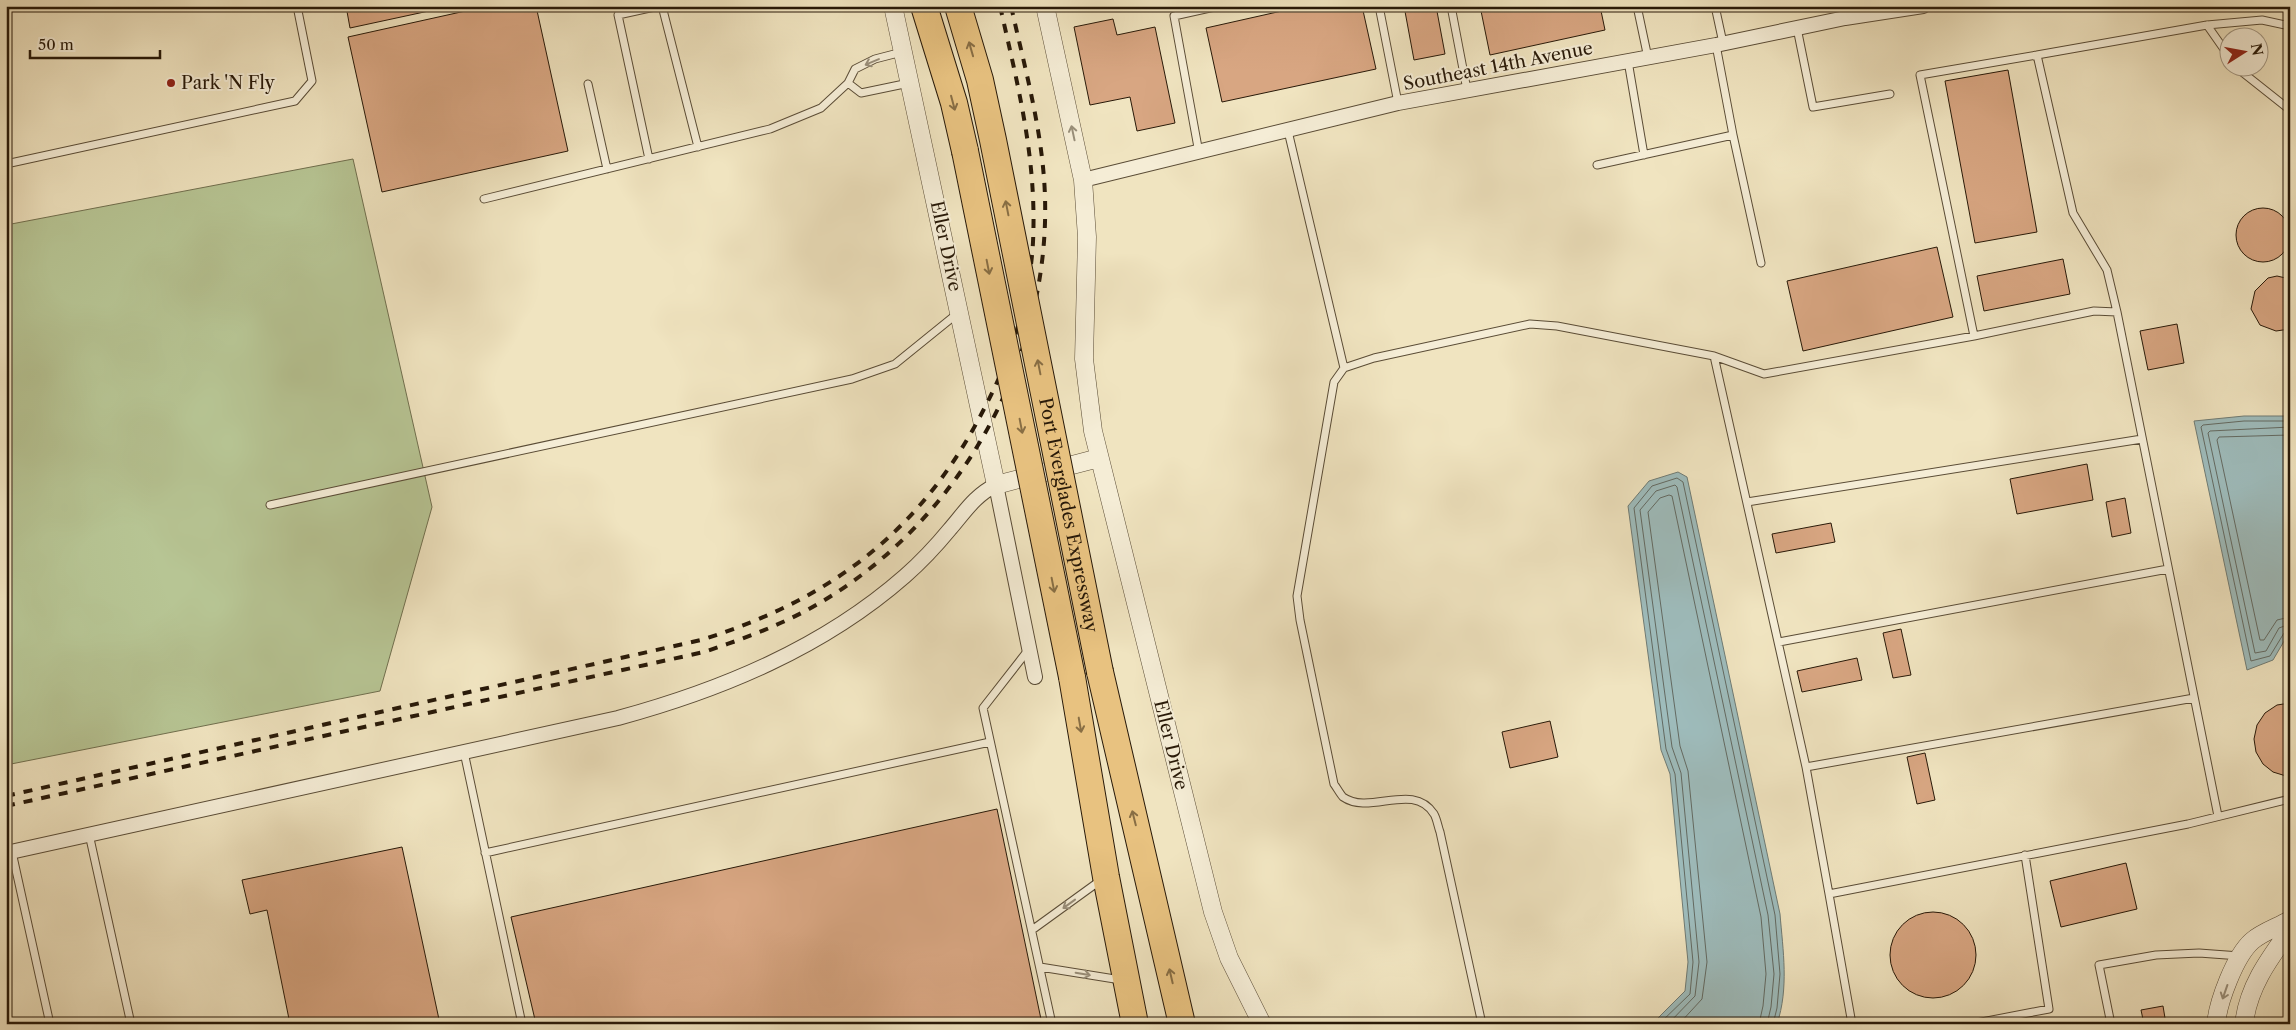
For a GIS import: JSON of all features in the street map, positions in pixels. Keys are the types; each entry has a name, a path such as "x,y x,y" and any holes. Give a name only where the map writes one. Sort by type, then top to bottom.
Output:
{"highway":[{"name":"Port Everglades Expressway","path":"924,6 941,59 965,151 1072,677 1106,877 1135,1024"},
{"name":"Port Everglades Expressway","path":"958,6 980,80 1100,672 1182,1024"}],"street":[{"name":"Eller Drive","path":"893,6 960,311 1035,677"},
{"name":"Eller Drive","path":"1045,6 1083,180 1087,230 1084,359 1088,405 1099,458 1211,905 1229,958 1262,1024"},
{"name":"Southeast 14th Avenue","path":"1083,180 1199,154 1398,103 1720,44 1797,28 1844,12 1923,6"},
{"path":"9,853 656,708 720,685 783,657 837,627 885,593 930,551 974,500 996,485 1099,458"},
{"path":"2216,1024 2228,981 2240,956 2252,941 2290,920"},
{"path":"2244,1024 2253,988 2265,965 2290,930"}],"lane":[{"path":"6,164 295,101 312,81 296,6"},
{"path":"648,159 618,15 661,6 698,147"},
{"path":"1199,154 1174,16 1219,6"},
{"path":"1379,6 1398,103"},
{"path":"1451,6 1467,90"},
{"path":"1637,6 1648,58"},
{"path":"1715,6 1733,135 1761,262"},
{"path":"1974,336 1920,75 2207,25 2262,20 2290,26"},
{"path":"2207,25 2218,41"},
{"path":"1797,28 1813,107 1890,94"},
{"path":"484,200 770,129 821,108 848,83 855,69 875,59 904,51"},
{"path":"2037,55 2073,213 2107,270 2117,312 2218,816"},
{"path":"1628,61 1644,154"},
{"path":"2250,78 2290,110"},
{"path":"848,83 862,93 910,82"},
{"path":"588,84 607,169"},
{"path":"1288,131 1344,368"},
{"path":"1597,165 1733,135"},
{"path":"270,505 852,379 895,364 960,311"},
{"path":"1482,1024 1440,832 1434,814 1422,803 1404,798 1371,804 1356,803 1342,796 1334,784 1297,596 1334,382 1344,368 1374,358 1530,324 1557,326 1714,356 1764,374 1974,336 2094,311 2117,312"},
{"path":"1714,356 1806,766 1852,1024"},
{"path":"1747,502 2142,439"},
{"path":"1779,642 2168,569"},
{"path":"1029,648 983,708 1052,1024"},
{"path":"1806,766 2194,698"},
{"path":"485,853 990,742"},
{"path":"464,752 522,1024"},
{"path":"1829,894 2218,816 2290,799"},
{"path":"90,834 131,1024"},
{"path":"9,853 50,1024"},
{"path":"1971,1024 2050,1009 2025,855"},
{"path":"1032,930 1106,877"},
{"path":"2111,1024 2099,965 2156,955 2199,953 2240,956"},
{"path":"1040,967 1126,981"}],"green space":[{"path":"353,159 432,507 380,691 6,765 6,225"}],"water":[{"path":"2244,416 2290,416 2290,631 2273,660 2247,670 2194,421"},
{"path":"1678,472 1687,477 1780,914 1784,956 1784,983 1781,1010 1777,1024 1639,1024 1656,1020 1685,991 1688,962 1670,774 1661,750 1628,506 1649,481"}],"building":[{"path":"346,6 452,6 350,28"},
{"path":"488,6 536,6 568,151 382,192 348,37"},
{"path":"1304,6 1362,6 1376,69 1222,102 1206,28"},
{"path":"1404,6 1436,6 1445,54 1414,60"},
{"path":"1480,6 1600,6 1605,30 1490,55"},
{"path":"1113,19 1117,35 1155,27 1175,123 1137,131 1130,97 1090,105 1074,27"},
{"path":"2008,70 2037,232 1975,243 1945,81"},
{"path":"2258,208 2268,208 2278,212 2286,220 2290,235 2286,250 2278,258 2268,262 2258,262 2248,258 2240,250 2236,240 2236,230 2240,220 2248,212"},
{"path":"1937,247 1953,317 1803,351 1787,281"},
{"path":"2063,259 2070,294 1984,311 1977,276"},
{"path":"2277,276 2290,279 2290,329 2276,331 2260,325 2251,309 2255,291 2268,278"},
{"path":"2177,324 2184,363 2148,370 2140,331"},
{"path":"2087,464 2093,500 2017,514 2010,479"},
{"path":"2125,498 2131,533 2112,537 2106,502"},
{"path":"1831,523 1835,542 1776,553 1772,534"},
{"path":"1901,629 1911,675 1893,678 1883,633"},
{"path":"1857,658 1862,680 1802,692 1797,671"},
{"path":"2290,703 2290,776 2286,776 2273,772 2263,764 2256,752 2254,739 2257,725 2265,713 2277,705"},
{"path":"1550,721 1558,757 1510,768 1502,732"},
{"path":"1925,753 1935,800 1917,804 1907,757"},
{"path":"997,809 1042,1024 536,1024 511,917"},
{"path":"402,847 440,1024 290,1024 267,910 250,914 242,880"},
{"path":"2126,863 2137,909 2061,927 2050,881"},
{"path":"1933,912 1957,919 1969,931 1976,955 1969,979 1957,991 1933,998 1909,991 1897,979 1890,955 1897,931 1909,919"},
{"path":"2163,1006 2166,1024 2144,1024 2141,1010"}],"railway":[{"path":"6,796 701,640 749,623 792,603 833,580 870,554 903,523 934,488 961,449 986,405 1004,366 1024,305 1033,242 1032,181 1025,123 1000,6"},
{"path":"6,806 704,652 784,622 809,609 861,575 908,534 949,488 984,436 1011,380 1031,321 1042,259 1045,197 1044,173 1037,125 1011,6"}],"place":[{"name":"Park 'N Fly","path":"171,83"}]}
